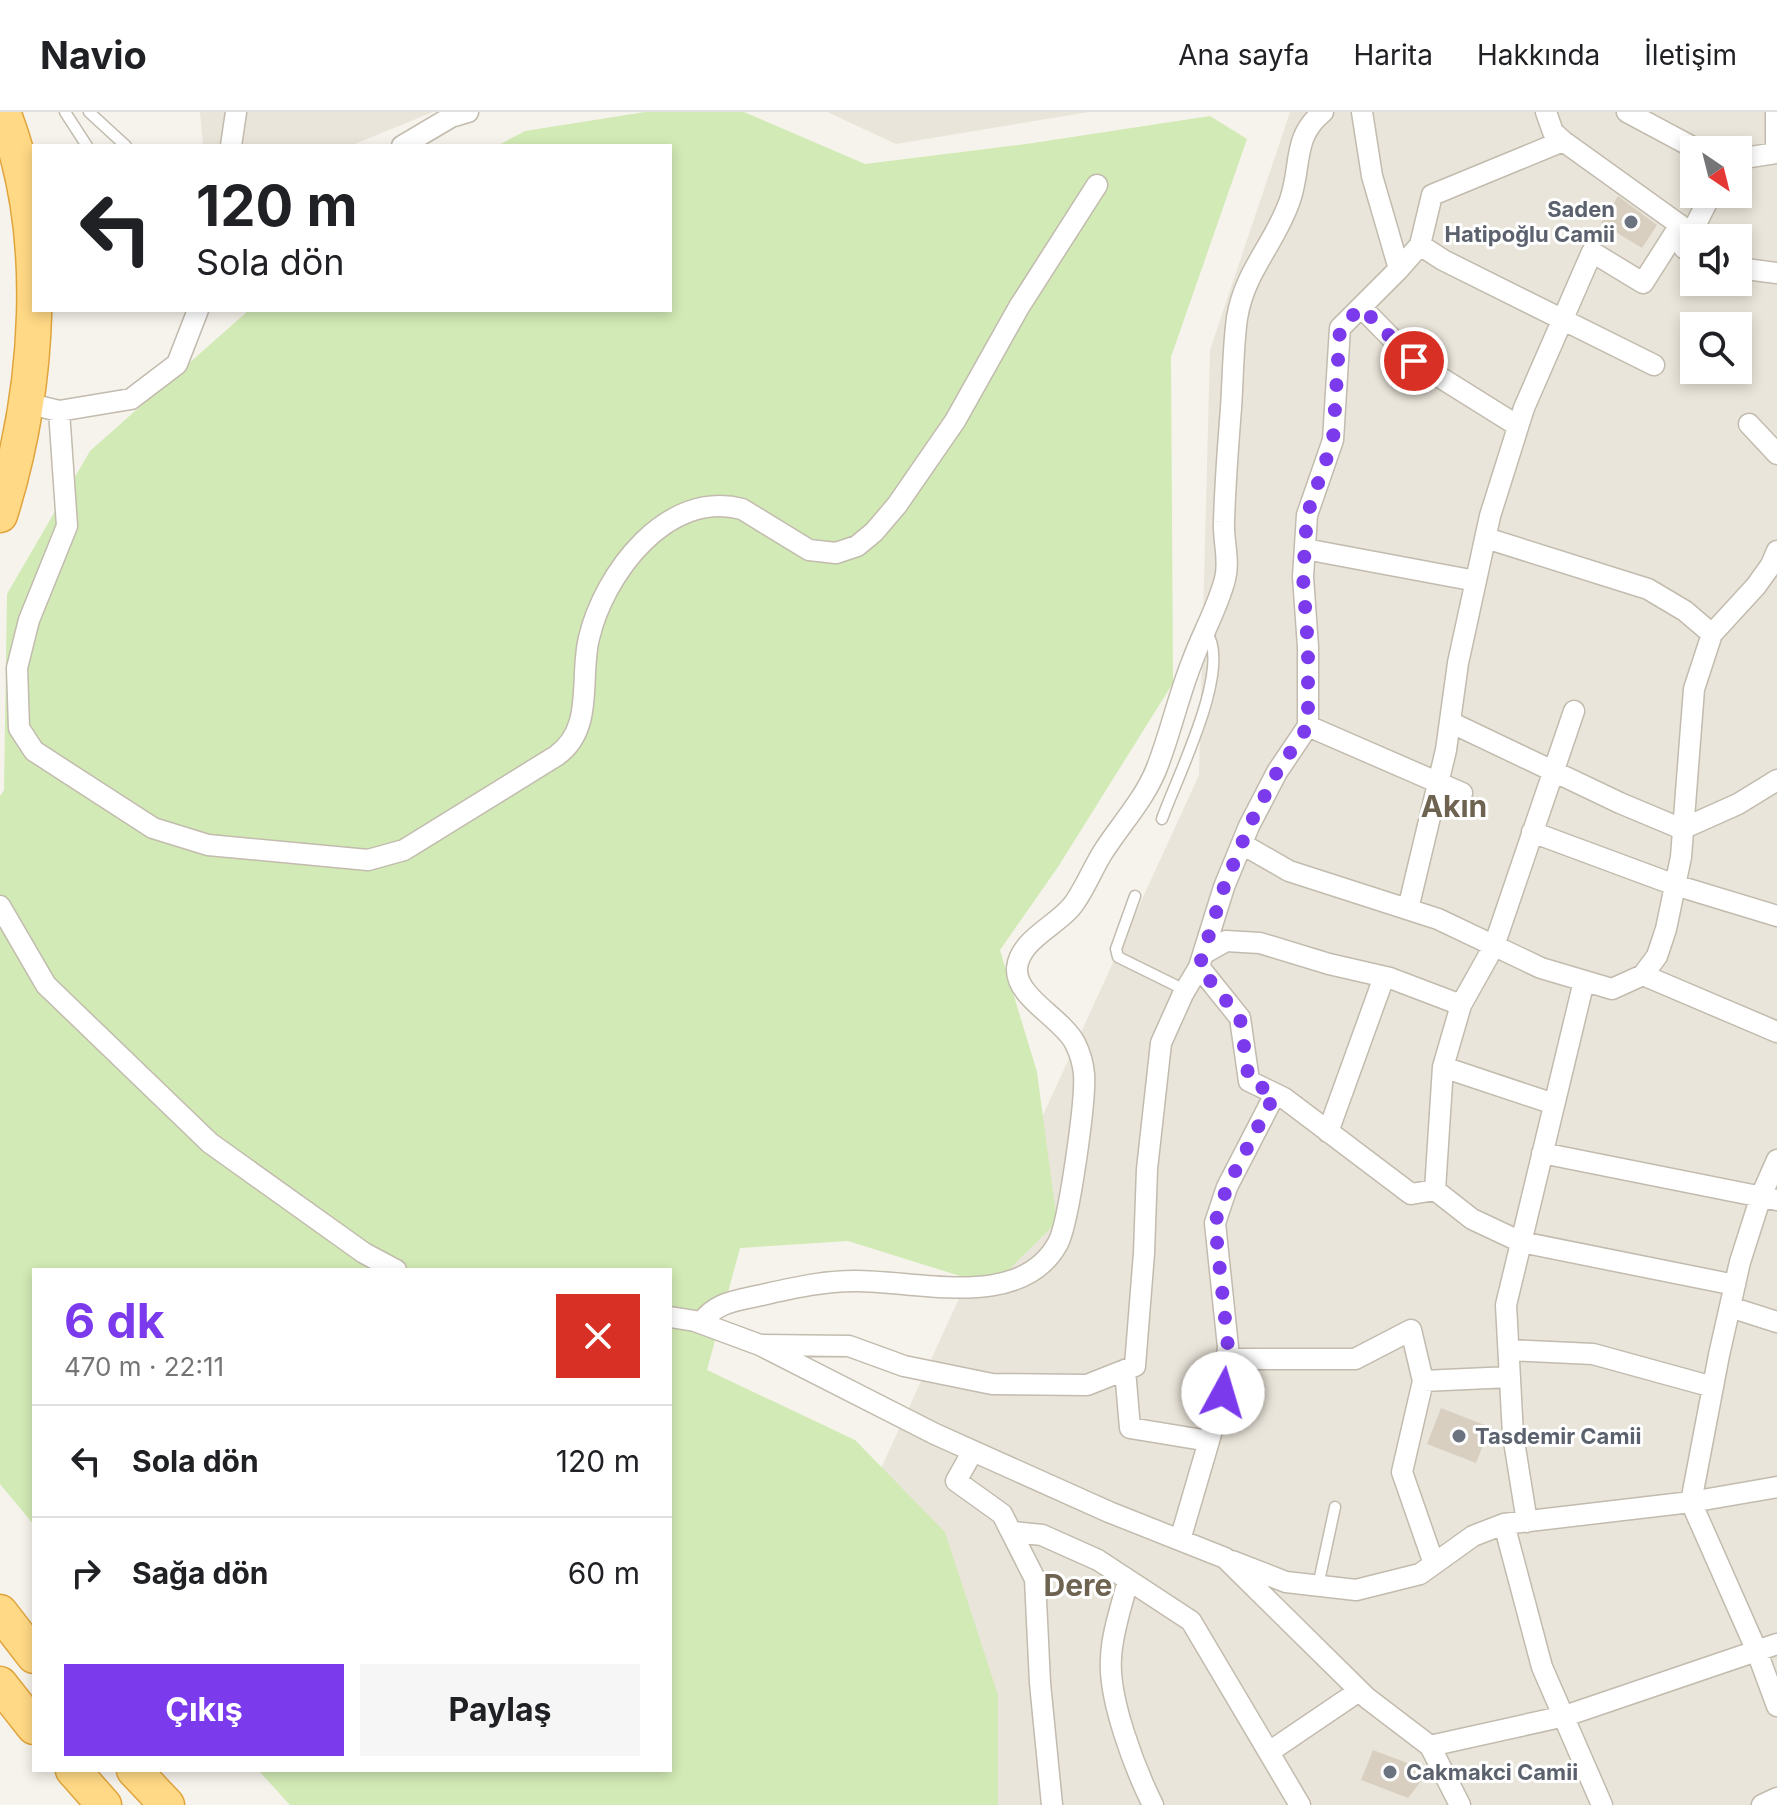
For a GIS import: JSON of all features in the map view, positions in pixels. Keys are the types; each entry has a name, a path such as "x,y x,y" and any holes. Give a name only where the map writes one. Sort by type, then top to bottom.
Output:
{"highway":[{"path":"11,121 30,215 32,262"},
{"path":"0,515 10,482 43,407 34,312"},
{"path":"0,1612 32,1653"},
{"path":"0,1684 32,1724"},
{"path":"75,1772 104,1805"},
{"path":"136,1772 167,1805"}],"street":[{"path":"231,144 236,112"},
{"path":"405,144 451,117 468,112"},
{"path":"701,1323 716,1307 812,1285 853,1281 947,1287 1013,1281 1037,1268 1056,1248 1062,1236 1073,1175 1084,1075 1073,1039 1022,988 1017,967 1036,937 1062,917 1075,902 1103,853 1146,791 1162,753 1226,573 1223,526 1240,306 1257,260 1289,203 1303,136 1323,112"},
{"path":"1362,112 1372,176 1399,269"},
{"path":"1408,909 1439,781 1458,663 1476,581 1518,426 1592,252 1643,283 1680,225 1563,141 1553,132 1546,112"},
{"path":"1627,112 1680,140"},
{"path":"1752,157 1776,153 1776,112"},
{"path":"760,1345 849,1346 904,1366 992,1384 1087,1385 1135,1366 1147,1169 1161,1043 1201,960 1224,887 1242,844 1277,772 1308,726 1308,647 1303,577 1307,515 1333,440 1340,328 1420,245 1432,195 1563,141"},
{"path":"197,312 177,364 131,399 43,407 67,526 29,620 17,668 19,728 34,751 153,828 208,845 368,860 404,850 556,756 571,743 583,715 582,681 589,636 605,595 615,577 642,545 674,518 710,506 730,506 742,509 809,550 846,550 866,540 897,505 938,449 1035,280 1097,185"},
{"path":"1420,245 1443,260 1654,365"},
{"path":"1752,270 1777,273"},
{"path":"1361,307 1414,361 1518,426"},
{"path":"1749,424 1777,454"},
{"path":"1486,538 1648,589 1685,611 1712,634"},
{"path":"1305,549 1476,581"},
{"path":"1242,844 1289,871 1438,919 1541,968 1612,989 1643,975 1657,956 1666,929 1681,857 1694,689 1712,634 1756,586 1777,551"},
{"path":"1435,1190 1443,1067 1461,1005 1494,946 1574,711"},
{"path":"1450,722 1682,829 1738,804 1777,780"},
{"path":"1308,726 1462,793"},
{"path":"1532,832 1675,885 1777,916"},
{"path":"0,906 46,985 210,1143 364,1253 392,1268"},
{"path":"1201,960 1226,941 1260,943 1384,977 1461,1005"},
{"path":"1201,960 1240,1018 1249,1081 1275,1094 1411,1194 1435,1190 1472,1219 1521,1242 1735,1285"},
{"path":"1643,975 1777,1032"},
{"path":"1328,1132 1384,977"},
{"path":"1527,1522 1513,1435 1506,1305 1584,981"},
{"path":"1443,1067 1554,1104"},
{"path":"1180,1540 1223,1393 1227,1359 1215,1223 1227,1187 1275,1094"},
{"path":"1542,1153 1769,1198"},
{"path":"1777,1160 1769,1198 1735,1285 1691,1502 1756,1649 1777,1706"},
{"path":"1730,1307 1777,1322"},
{"path":"672,1317 701,1323 760,1345 973,1451 1286,1582 1356,1590 1420,1574 1473,1536 1504,1524 1691,1502 1777,1487"},
{"path":"1227,1359 1355,1359 1411,1330 1423,1381 1402,1472 1434,1564"},
{"path":"1509,1350 1593,1354 1713,1387"},
{"path":"1125,1370 1130,1428 1209,1441"},
{"path":"1423,1381 1510,1377"},
{"path":"973,1451 956,1481 1002,1514 1035,1579 1040,1683 1052,1805"},
{"path":"1504,1524 1542,1667 1602,1805"},
{"path":"1013,1532 1042,1535 1098,1560 1191,1621 1300,1805"},
{"path":"1225,1558 1359,1691 1430,1746 1460,1805"},
{"path":"1128,1580 1110,1659 1116,1700 1137,1772 1153,1805"},
{"path":"1430,1746 1565,1716 1777,1644"},
{"path":"1269,1752 1359,1691"},
{"path":"1762,1805 1777,1798"}],"lane":[{"path":"65,112 86,144"},
{"path":"89,112 124,144"},
{"path":"1162,819 1197,735 1204,710 1214,652 1210,638 1204,631"},
{"path":"1135,896 1116,949 1118,957 1185,990"},
{"path":"1318,1586 1335,1507"}],"shaded area":[{"path":"200,112 433,112 355,144 203,144"},
{"path":"827,112 1089,112 896,144"},
{"path":"1290,112 1777,112 1777,1805 942,1805 867,1499 1199,775 1210,350"}],"green space":[{"path":"645,112 744,112 865,164 1210,116 1247,139 1171,357 1173,683 1058,867 1000,950 1037,1072 1057,1222 992,1286 848,1241 740,1248 707,1370 855,1440 945,1532 998,1695 998,1805 290,1805 260,1772 672,1772 672,1268 32,1268 32,1523 0,1484 0,796 4,790 7,594 90,451 247,312 672,312 672,144 501,144 525,131"}],"building":[{"name":"Saden Hatipoğlu Camii","path":"1618,196 1657,225 1642,248 1601,223"},
{"name":"Tasdemir Camii","path":"1441,1408 1490,1427 1476,1463 1427,1444"},
{"name":"Cakmakci Camii","path":"1373,1750 1410,1764 1422,1780 1408,1798 1361,1780"}],"place":[{"name":"Saden Hatipoğlu Camii","path":"1631,222"},
{"name":"Tasdemir Camii","path":"1459,1436"},
{"name":"Cakmakci Camii","path":"1390,1772"}],"district":[{"name":"Akın","path":"1454,806"},
{"name":"Dere","path":"1078,1585"}],"route":[{"path":"1223,1393 1228,1347 1215,1223 1227,1187 1275,1094 1249,1081 1240,1018 1199,967 1224,887 1249,826 1277,772 1308,726 1308,647 1303,577 1307,515 1333,440 1340,328 1361,307 1414,361"}]}
